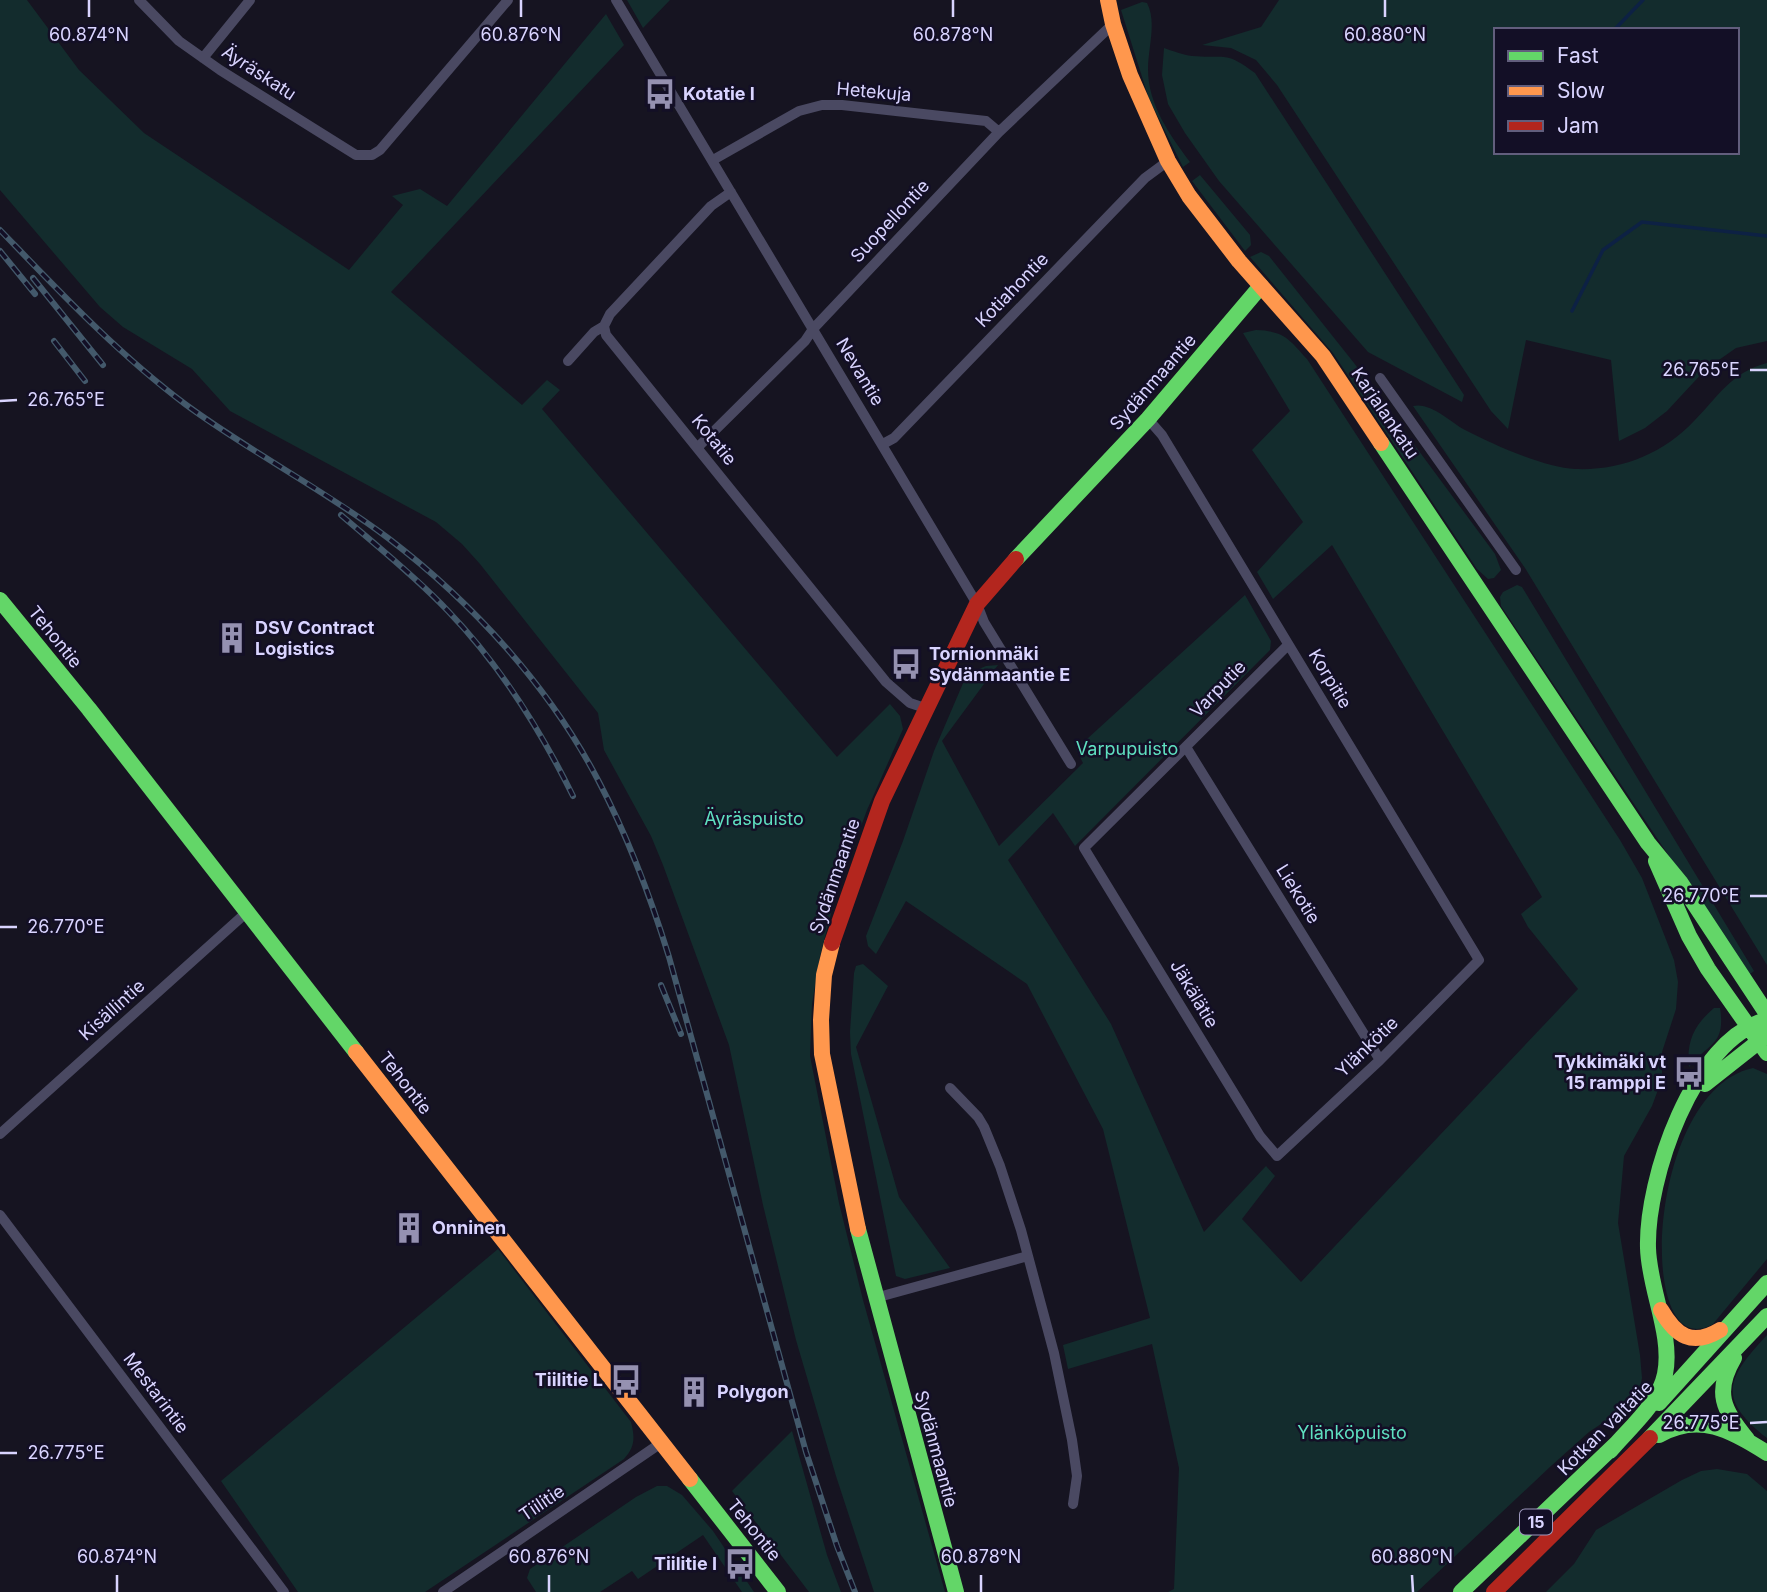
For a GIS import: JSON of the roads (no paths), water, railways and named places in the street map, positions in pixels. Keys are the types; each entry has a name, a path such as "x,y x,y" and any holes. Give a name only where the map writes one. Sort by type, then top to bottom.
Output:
{"main road":[{"name":"Karjalankatu","path":"1108,0 1130,75 1168,162 1213,230 1323,356 1648,843 1680,882 1767,1014"},
{"name":"Sydänmaantie","path":"956,1592 853,1210 822,1054 824,975 835,932 881,801 977,604 988,589 1148,419 1261,286"},
{"name":"Tehontie","path":"0,600 89,709 778,1592"},
{"name":"Karjalankatu","path":"1648,843 1689,936 1708,969 1747,1027 1764,1043"},
{"path":"1610,1451 1655,1396 1665,1376 1666,1352 1649,1258 1650,1213 1655,1178 1674,1127 1690,1095 1712,1062 1733,1038 1747,1027 1767,1020"},
{"path":"1674,1127 1706,1083 1764,1043"},
{"name":"Kotkan valtatie","path":"1461,1592 1669,1392 1767,1283"},
{"path":"1655,1297 1670,1327 1692,1339 1709,1338 1739,1314"},
{"path":"1750,1442 1727,1413 1721,1391 1726,1370 1765,1318"},
{"name":"15","path":"1494,1592 1636,1452 1765,1318"},
{"path":"1636,1452 1666,1430 1687,1422 1706,1424 1750,1442 1767,1454"}],"street":[{"name":"Äyräskatu","path":"139,0 180,41 203,58 356,155 372,155 380,150 508,0"},
{"path":"203,58 250,0"},
{"name":"Nevantie","path":"616,0 883,444 977,604 984,622 1071,764"},
{"name":"Suopellontie","path":"698,447 805,341 813,328 999,132 1113,24"},
{"name":"Hetekuja","path":"713,160 799,111 822,105 986,121 999,132"},
{"name":"Kotiahontie","path":"883,444 894,438 1145,178 1168,162"},
{"path":"568,361 594,332 604,326 610,314 711,205 731,192"},
{"name":"Kotatie","path":"604,326 611,342 886,682 910,703 925,708"},
{"path":"1380,378 1516,570"},
{"name":"Korpitie","path":"1148,419 1162,435 1479,960"},
{"name":"Varputie","path":"1084,848 1288,645"},
{"name":"Liekotie","path":"1186,747 1380,1060"},
{"name":"Jäkälätie","path":"1084,848 1260,1136 1277,1156"},
{"name":"Kisällintie","path":"0,1135 247,912"},
{"name":"Ylänkötie","path":"1277,1156 1380,1060 1479,960"},
{"path":"950,1088 984,1127 1000,1166 1028,1256 1054,1353 1072,1440 1077,1476 1073,1504"},
{"name":"Mestarintie","path":"0,1215 284,1592"},
{"path":"875,1298 1028,1256"},
{"name":"Tiilitie","path":"443,1592 661,1443"}],"waterway":[{"path":"1616,28 1643,0"},
{"path":"1572,311 1603,250 1642,222 1767,236"}],"railway":[{"path":"0,230 89,321 185,404 338,503 419,563 506,648 532,679 578,745 619,823 662,934 806,1452 855,1592"},
{"path":"0,251 35,294"},
{"path":"33,278 103,365"},
{"path":"54,341 85,381"},
{"path":"341,515 423,586 485,653 533,722 573,796"},
{"path":"661,985 681,1034"}],"place":[{"name":"Kotatie I","path":"660,94"},
{"name":"DSV Contract Logistics","path":"232,638"},
{"name":"Tornionmäki Sydänmaantie E","path":"906,664"},
{"name":"Tykkimäki vt 15 ramppi E","path":"1689,1072"},
{"name":"Onninen","path":"409,1228"},
{"name":"Tiilitie L","path":"626,1380"},
{"name":"Polygon","path":"694,1392"},
{"name":"Tiilitie I","path":"740,1564"}],"park label":[{"name":"Varpupuisto","path":"1127,749"},
{"name":"Äyräspuisto","path":"754,819"},
{"name":"Ylänköpuisto","path":"1352,1433"}]}
